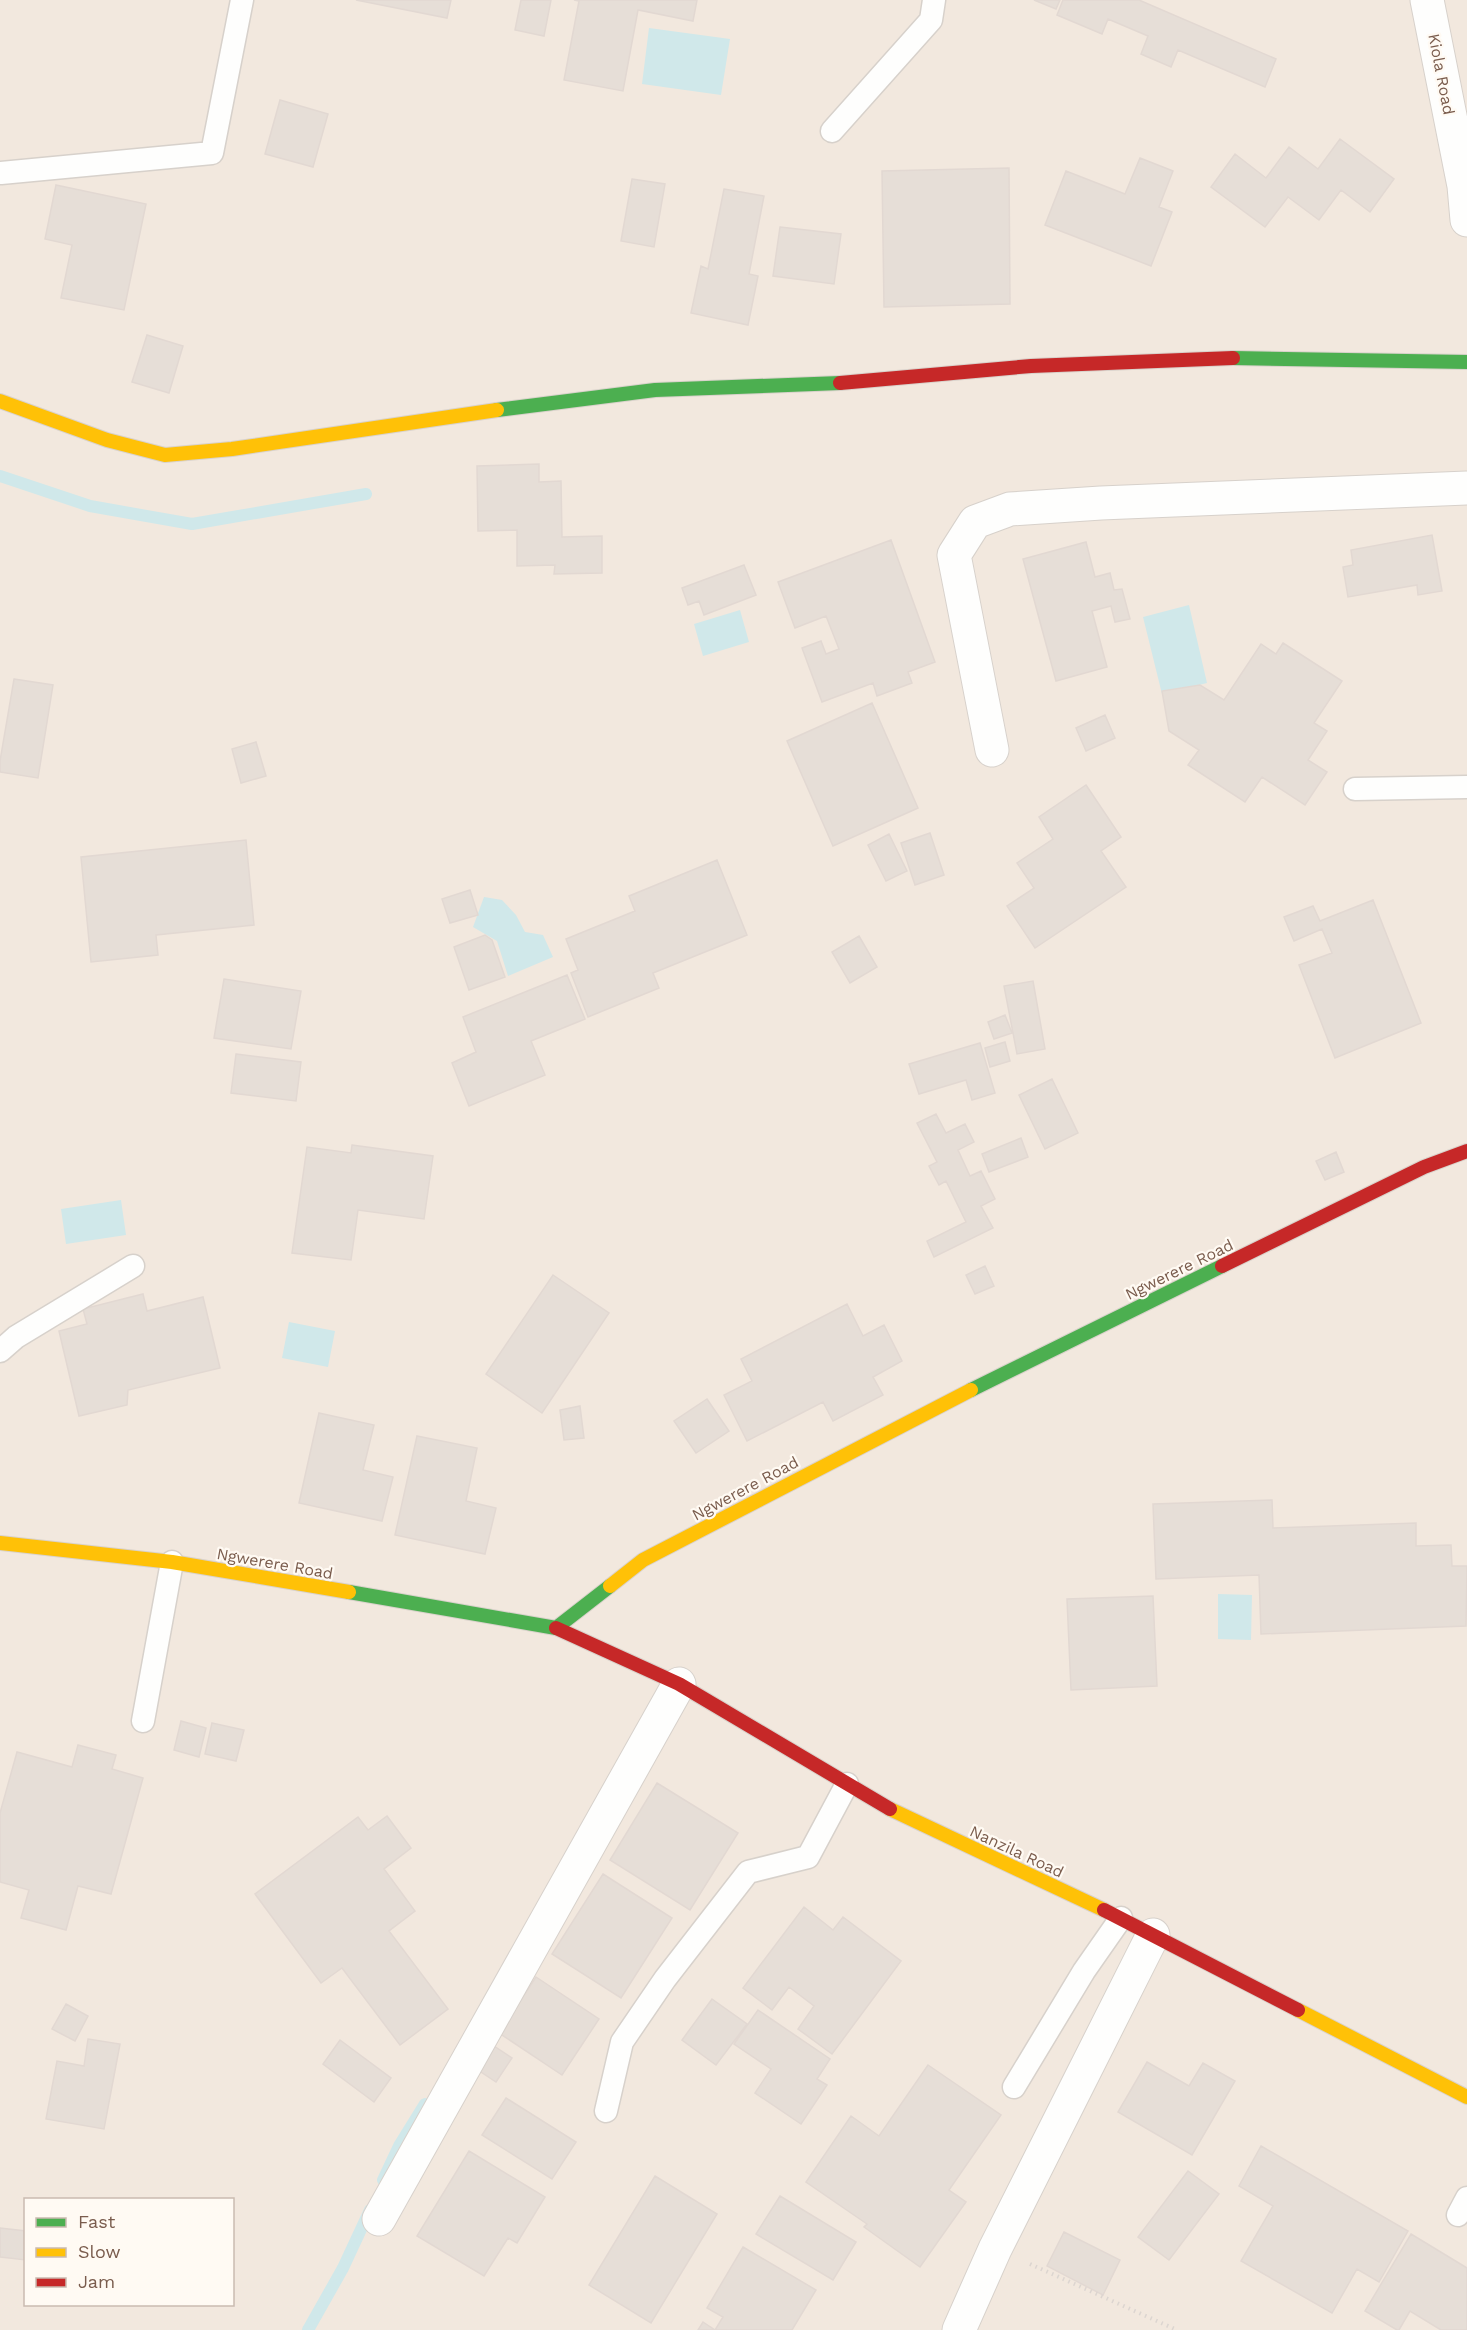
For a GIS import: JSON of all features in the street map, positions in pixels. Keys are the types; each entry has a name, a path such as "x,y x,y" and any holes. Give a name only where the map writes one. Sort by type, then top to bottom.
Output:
{"street":[{"name":"Kiola Road","path":"1427,0 1465,186 1467,220"},
{"path":"0,401 107,440 165,455 232,449 436,418 655,390 834,384 1031,366 1230,358 1467,362"},
{"path":"992,750 954,555 975,522 1010,509 1101,503 1467,488"},
{"name":"Ngwerere Road","path":"0,1544 172,1562 556,1628 643,1560 984,1383 1424,1167 1467,1150"},
{"name":"Nanzila Road","path":"556,1628 679,1684 901,1815 1121,1918 1467,2097"},
{"path":"379,2219 679,1684"},
{"path":"959,2330 995,2249 1153,1935"}],"lane":[{"path":"1,173 212,153 242,0"},
{"path":"832,131 931,20 934,0"},
{"path":"1355,789 1467,787"},
{"path":"0,1350 16,1337 133,1266"},
{"path":"143,1721 172,1562"},
{"path":"606,2111 622,2042 664,1979 748,1872 808,1857 847,1784"},
{"path":"1014,2087 1084,1971 1121,1918"}],"path":[{"path":"995,2249 1177,2330"}],"shaded area":[{"path":"0,0 1467,0 1467,2330 0,2330"}],"water":[{"path":"649,28 730,39 721,95 642,84"},
{"path":"1189,605 1207,683 1162,694 1143,617"},
{"path":"740,610 749,642 703,656 694,624"},
{"path":"484,897 502,900 516,915 525,932 543,935 553,957 508,976 497,941 473,927"},
{"path":"121,1200 126,1235 66,1244 61,1209"},
{"path":"289,1322 335,1331 328,1367 282,1358"},
{"path":"1218,1594 1252,1595 1251,1640 1218,1639"}],"building":[{"path":"356,0 451,0 447,18"},
{"path":"521,0 551,0 544,36 515,30"},
{"path":"574,0 697,0 693,21 638,10 623,91 564,80 579,1"},
{"path":"1034,0 1060,0 1056,9"},
{"path":"1063,0 1139,0 1276,59 1265,87 1178,50 1171,67 1141,54 1148,36 1108,19 1102,34 1057,15"},
{"path":"280,100 328,114 313,167 265,154"},
{"path":"1340,139 1394,179 1370,212 1341,190 1319,220 1288,197 1265,227 1211,187 1235,154 1266,178 1289,147 1318,169"},
{"path":"1140,158 1173,171 1159,207 1172,212 1151,266 1045,225 1066,171 1125,194"},
{"path":"1009,168 1010,304 884,307 882,171"},
{"path":"632,179 665,184 654,247 621,241"},
{"path":"56,185 146,204 124,310 61,298 72,245 45,239"},
{"path":"724,189 764,196 749,274 758,276 748,325 691,313 701,266 708,269"},
{"path":"780,227 841,234 834,284 773,276"},
{"path":"147,335 183,346 169,393 132,382"},
{"path":"539,464 539,482 561,481 562,537 602,536 602,573 554,574 555,565 517,566 517,530 478,531 477,466"},
{"path":"1432,535 1442,591 1418,595 1417,585 1348,597 1343,567 1353,565 1351,550"},
{"path":"891,540 935,662 908,672 912,683 877,696 873,683 822,702 802,648 821,641 826,654 839,649 826,616 795,628 778,582"},
{"path":"1086,542 1095,577 1110,573 1114,590 1122,589 1130,619 1115,622 1111,606 1092,611 1107,667 1056,681 1023,559"},
{"path":"744,565 756,595 704,615 699,601 688,605 682,588"},
{"path":"1283,643 1342,681 1314,723 1327,731 1308,760 1327,772 1305,805 1262,777 1245,802 1188,765 1199,750 1169,731 1162,691 1200,685 1224,700 1261,644 1276,654"},
{"path":"14,679 53,685 38,778 0,772"},
{"path":"872,703 918,808 833,846 787,741"},
{"path":"1105,715 1115,738 1086,751 1076,728"},
{"path":"256,742 266,776 241,783 232,749"},
{"path":"1086,785 1121,837 1101,851 1126,887 1035,948 1007,906 1034,888 1017,863 1053,839 1039,817"},
{"path":"930,833 944,875 915,885 901,843"},
{"path":"889,834 907,871 886,881 868,845"},
{"path":"246,840 254,925 156,935 158,955 91,962 81,857"},
{"path":"717,860 747,935 653,973 659,988 588,1017 571,973 578,970 566,939 635,911 629,896"},
{"path":"470,890 478,915 450,923 442,899"},
{"path":"1373,900 1421,1023 1335,1058 1299,965 1332,953 1322,929 1294,941 1284,917 1313,906 1320,921"},
{"path":"485,935 492,940 505,977 469,990 454,947"},
{"path":"859,936 877,967 850,983 832,952"},
{"path":"567,975 585,1019 531,1041 545,1075 469,1106 452,1063 476,1052 463,1017"},
{"path":"224,979 301,991 291,1049 214,1038"},
{"path":"1033,981 1045,1049 1017,1054 1004,986"},
{"path":"1005,1015 1012,1033 994,1039 988,1022"},
{"path":"1005,1042 1010,1061 990,1067 985,1048"},
{"path":"980,1043 995,1093 972,1100 966,1080 919,1094 909,1064"},
{"path":"236,1054 301,1062 296,1101 231,1093"},
{"path":"1052,1079 1078,1133 1045,1149 1019,1095"},
{"path":"936,1114 946,1133 965,1124 974,1142 958,1150 970,1176 981,1171 995,1199 981,1206 993,1228 934,1257 927,1241 966,1222 946,1181 939,1185 929,1166 937,1162 917,1123"},
{"path":"1021,1138 1028,1157 989,1172 982,1154"},
{"path":"352,1145 433,1156 424,1219 358,1210 351,1260 292,1253 307,1147 351,1153"},
{"path":"1336,1152 1344,1172 1325,1180 1316,1161"},
{"path":"985,1266 994,1286 975,1294 966,1275"},
{"path":"553,1275 609,1313 542,1413 486,1374"},
{"path":"143,1294 147,1311 203,1297 220,1368 128,1390 127,1405 79,1416 59,1331 87,1324 83,1309"},
{"path":"847,1304 863,1336 884,1325 902,1361 873,1377 883,1395 833,1421 823,1402 747,1441 724,1395 752,1381 741,1359"},
{"path":"707,1399 729,1431 696,1453 674,1421"},
{"path":"580,1406 584,1438 564,1440 560,1410"},
{"path":"319,1413 374,1425 363,1470 393,1477 382,1521 299,1503"},
{"path":"417,1436 477,1448 466,1501 496,1508 485,1554 395,1535"},
{"path":"1272,1500 1273,1528 1416,1523 1416,1546 1451,1545 1452,1566 1467,1566 1466,1626 1261,1634 1259,1575 1156,1579 1153,1504"},
{"path":"1153,1596 1157,1686 1071,1690 1067,1599"},
{"path":"181,1721 206,1728 199,1757 174,1750"},
{"path":"212,1723 244,1730 236,1761 205,1754"},
{"path":"78,1745 116,1755 112,1769 143,1778 111,1894 78,1886 66,1930 21,1918 29,1890 0,1882 0,1813 17,1752 72,1767"},
{"path":"657,1783 738,1833 690,1910 610,1860"},
{"path":"387,1816 411,1848 384,1869 415,1911 389,1931 448,2009 400,2045 342,1968 321,1983 255,1894 358,1817 368,1830"},
{"path":"603,1874 672,1918 621,1998 552,1954"},
{"path":"804,1907 833,1930 843,1917 901,1961 832,2054 798,2029 814,2006 789,1987 772,2010 743,1988"},
{"path":"536,1977 599,2019 562,2075 499,2033"},
{"path":"712,1999 747,2024 716,2065 682,2040"},
{"path":"66,2004 88,2016 75,2041 52,2029"},
{"path":"758,2010 830,2059 817,2079 827,2085 801,2124 755,2093 771,2069 734,2044"},
{"path":"88,2039 120,2044 104,2129 46,2119 57,2061 84,2066"},
{"path":"340,2040 391,2078 374,2102 323,2064"},
{"path":"488,2042 512,2058 496,2082 472,2066"},
{"path":"1147,2062 1189,2086 1203,2063 1235,2081 1192,2155 1118,2112"},
{"path":"928,2065 1001,2115 949,2190 966,2202 920,2267 864,2227 867,2224 806,2182 851,2116 879,2136"},
{"path":"506,2098 576,2142 552,2179 482,2135"},
{"path":"1261,2146 1408,2231 1379,2282 1357,2269 1332,2313 1241,2261 1273,2206 1239,2186"},
{"path":"469,2151 545,2197 517,2243 508,2238 484,2276 417,2236"},
{"path":"1188,2171 1219,2194 1169,2260 1138,2237"},
{"path":"655,2176 717,2214 651,2323 589,2285"},
{"path":"780,2196 856,2242 833,2280 756,2234"},
{"path":"0,2228 24,2231 24,2260 0,2257"},
{"path":"1064,2232 1120,2260 1103,2295 1047,2266"},
{"path":"1411,2234 1467,2268 1467,2330 1441,2330 1410,2311 1397,2330 1365,2311"},
{"path":"743,2247 816,2290 792,2330 715,2330 723,2317 707,2308"},
{"path":"703,2322 715,2330 698,2330"}],"waterway":[{"path":"0,476 90,506 192,524 366,494"},
{"path":"383,2180 399,2146 425,2104"},
{"path":"308,2330 343,2268 370,2210"}],"traffic: fast":[{"path":"1233,358 1467,362"},
{"path":"497,410 655,390 840,383"},
{"path":"971,1390 1222,1266"},
{"path":"349,1592 556,1628 610,1586"}],"traffic: slow":[{"path":"0,401 107,440 165,455 232,449 497,410"},
{"path":"610,1586 643,1560 971,1390"},
{"path":"0,1543 172,1562 349,1592"},
{"path":"890,1809 1104,1910"},
{"path":"1298,2010 1467,2097"}],"traffic: jam":[{"path":"840,383 1031,366 1233,358"},
{"path":"1222,1266 1424,1167 1467,1151"},
{"path":"556,1628 679,1684 890,1809"},
{"path":"1104,1910 1298,2010"}]}
